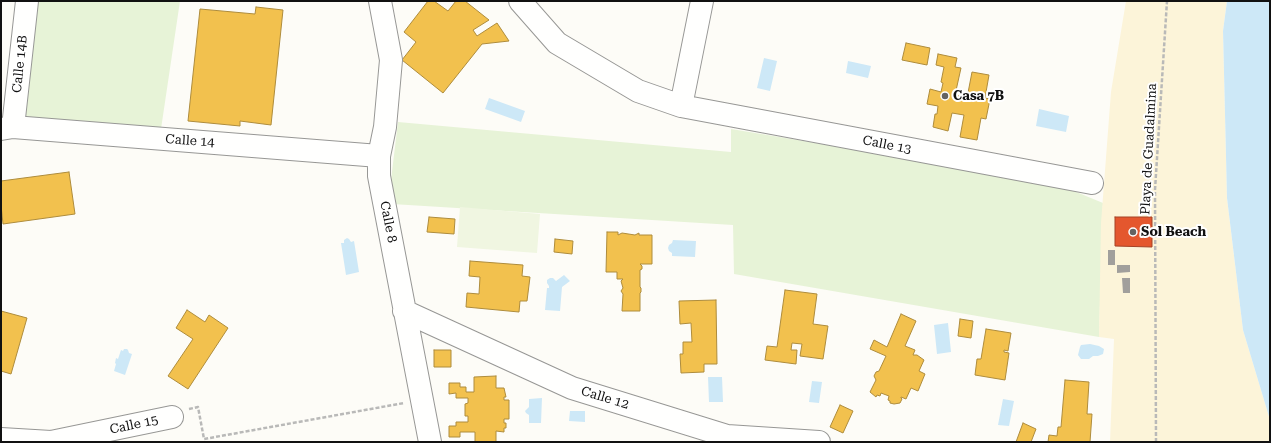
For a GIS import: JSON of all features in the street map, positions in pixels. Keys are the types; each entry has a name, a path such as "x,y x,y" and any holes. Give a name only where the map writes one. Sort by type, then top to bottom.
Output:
{"street":[{"name":"Calle 14B","path":"7,128 27,1"},
{"name":"Calle 8","path":"380,1 391,60 385,127 379,156 379,176 430,442"},
{"name":"Calle 13","path":"520,1 558,43 638,91 681,106 1092,183"},
{"path":"681,106 702,1"},
{"name":"Calle 14","path":"7,128 379,156"},
{"name":"Calle 12","path":"404,311 572,388 727,436 819,442"},
{"name":"Calle 15","path":"1,439 50,442 172,417"}],"path":[{"name":"Playa de Guadalmina","path":"1156,442 1155,190 1167,1"},
{"path":"172,417 173,412 198,408 204,439 422,400"}],"green space":[{"path":"38,1 180,1 161,129 24,118"},
{"path":"398,122 731,152 731,129 1052,182 1103,203 1099,337 734,274 733,225 392,204 391,180"},
{"path":"460,207 540,214 537,253 457,247"}],"sand":[{"path":"1126,1 1227,1 1223,31 1227,198 1243,330 1270,420 1270,442 1110,442 1114,339 1099,337 1101,223 1111,92"}],"water":[{"path":"1227,1 1270,1 1270,420 1243,330 1227,198 1223,31"},
{"path":"764,58 777,61 770,91 757,88"},
{"path":"848,61 871,66 868,78 846,73"},
{"path":"489,98 525,111 521,122 485,109"},
{"path":"1039,109 1069,116 1066,132 1036,126"},
{"path":"347,238 351,242 354,241 359,272 346,275 341,243 344,243 344,240"},
{"path":"673,240 696,241 695,257 672,256 672,253 668,248"},
{"path":"564,275 570,281 562,287 560,311 545,310 547,288 549,288 547,280 553,278 556,281"},
{"path":"948,323 951,352 937,354 934,325"},
{"path":"1090,344 1104,349 1103,354 1093,356 1089,359 1081,359 1078,355 1081,345"},
{"path":"124,349 127,349 129,353 132,354 125,375 114,371 116,358 118,359 121,350 123,351"},
{"path":"708,377 722,377 723,402 709,402"},
{"path":"812,381 822,382 819,403 809,402"},
{"path":"542,398 541,423 529,423 529,415 525,411 529,407 529,399"},
{"path":"1003,399 1014,401 1009,426 998,425"},
{"path":"570,411 585,411 585,422 569,421"}],"building: Viviendas":[{"path":"428,1 434,1 448,11 456,1 465,1 489,20 473,30 477,36 497,23 509,41 482,44 443,93 402,60 416,42 404,32"},
{"path":"256,7 283,10 271,125 240,121 240,126 188,121 200,9 255,14"},
{"path":"906,43 930,48 927,65 902,60"},
{"name":"Casa 7B","path":"938,54 957,58 955,67 961,68 955,95 967,98 972,72 989,75 985,98 990,99 986,119 981,118 977,140 960,137 964,115 952,113 948,131 933,127 938,106 927,104 930,89 941,92 943,83 941,82 944,67 936,65"},
{"path":"69,172 75,214 3,224 1,181"},
{"path":"429,217 455,219 454,234 427,232"},
{"path":"607,232 618,232 618,235 622,233 635,235 639,233 639,235 652,235 652,264 640,264 642,269 640,270 640,311 622,311 623,294 621,291 623,288 621,281 623,279 617,279 617,272 606,272"},
{"path":"555,239 573,241 572,254 554,252"},
{"path":"470,261 523,265 522,276 530,277 527,301 520,301 519,312 466,307 467,293 479,294 480,277 469,276"},
{"path":"785,290 817,294 813,324 828,326 823,359 800,356 802,344 792,343 791,350 797,350 796,364 765,360 767,346 777,347"},
{"path":"716,300 717,364 704,364 704,372 681,373 680,354 683,354 683,342 692,342 691,323 680,324 679,301"},
{"path":"187,310 205,322 209,315 228,328 188,389 168,376 193,339 176,328"},
{"path":"1,311 27,318 11,374 1,371"},
{"path":"901,314 916,321 905,346 915,350 913,355 917,355 924,360 919,371 925,374 918,391 911,388 906,399 901,397 902,399 900,403 894,404 890,403 888,400 889,396 881,393 880,396 877,395 876,397 870,392 876,380 874,376 876,372 879,371 886,356 870,349 874,340 887,347"},
{"path":"960,319 973,321 971,338 958,336"},
{"path":"986,329 1011,333 1008,351 1004,350 1004,352 1009,353 1005,380 975,375 977,359 981,359"},
{"path":"434,350 451,350 451,367 434,367"},
{"path":"496,376 496,388 504,388 506,397 504,397 504,400 509,400 509,419 504,419 506,428 504,428 504,432 496,431 496,442 475,442 475,432 460,432 460,437 449,437 449,426 456,426 456,422 468,422 468,416 465,416 465,404 468,403 468,398 456,398 456,393 449,394 449,383 460,383 460,387 466,387 466,392 474,392 474,377"},
{"path":"1065,380 1089,382 1087,414 1092,414 1090,442 1048,442 1049,435 1057,436 1058,427 1061,427"},
{"path":"840,405 853,411 843,433 830,427"},
{"path":"1023,423 1036,429 1031,442 1016,442"}],"building: Comercios":[{"name":"Sol Beach","path":"1115,217 1152,217 1152,247 1115,246"}],"building: Otros":[{"path":"1108,250 1115,250 1115,265 1108,265"},
{"path":"1117,265 1130,265 1130,272 1117,273"},
{"path":"1122,278 1130,278 1130,293 1123,293"}],"place":[{"name":"Casa 7B","path":"945,96"},
{"name":"Sol Beach","path":"1133,232"}]}
